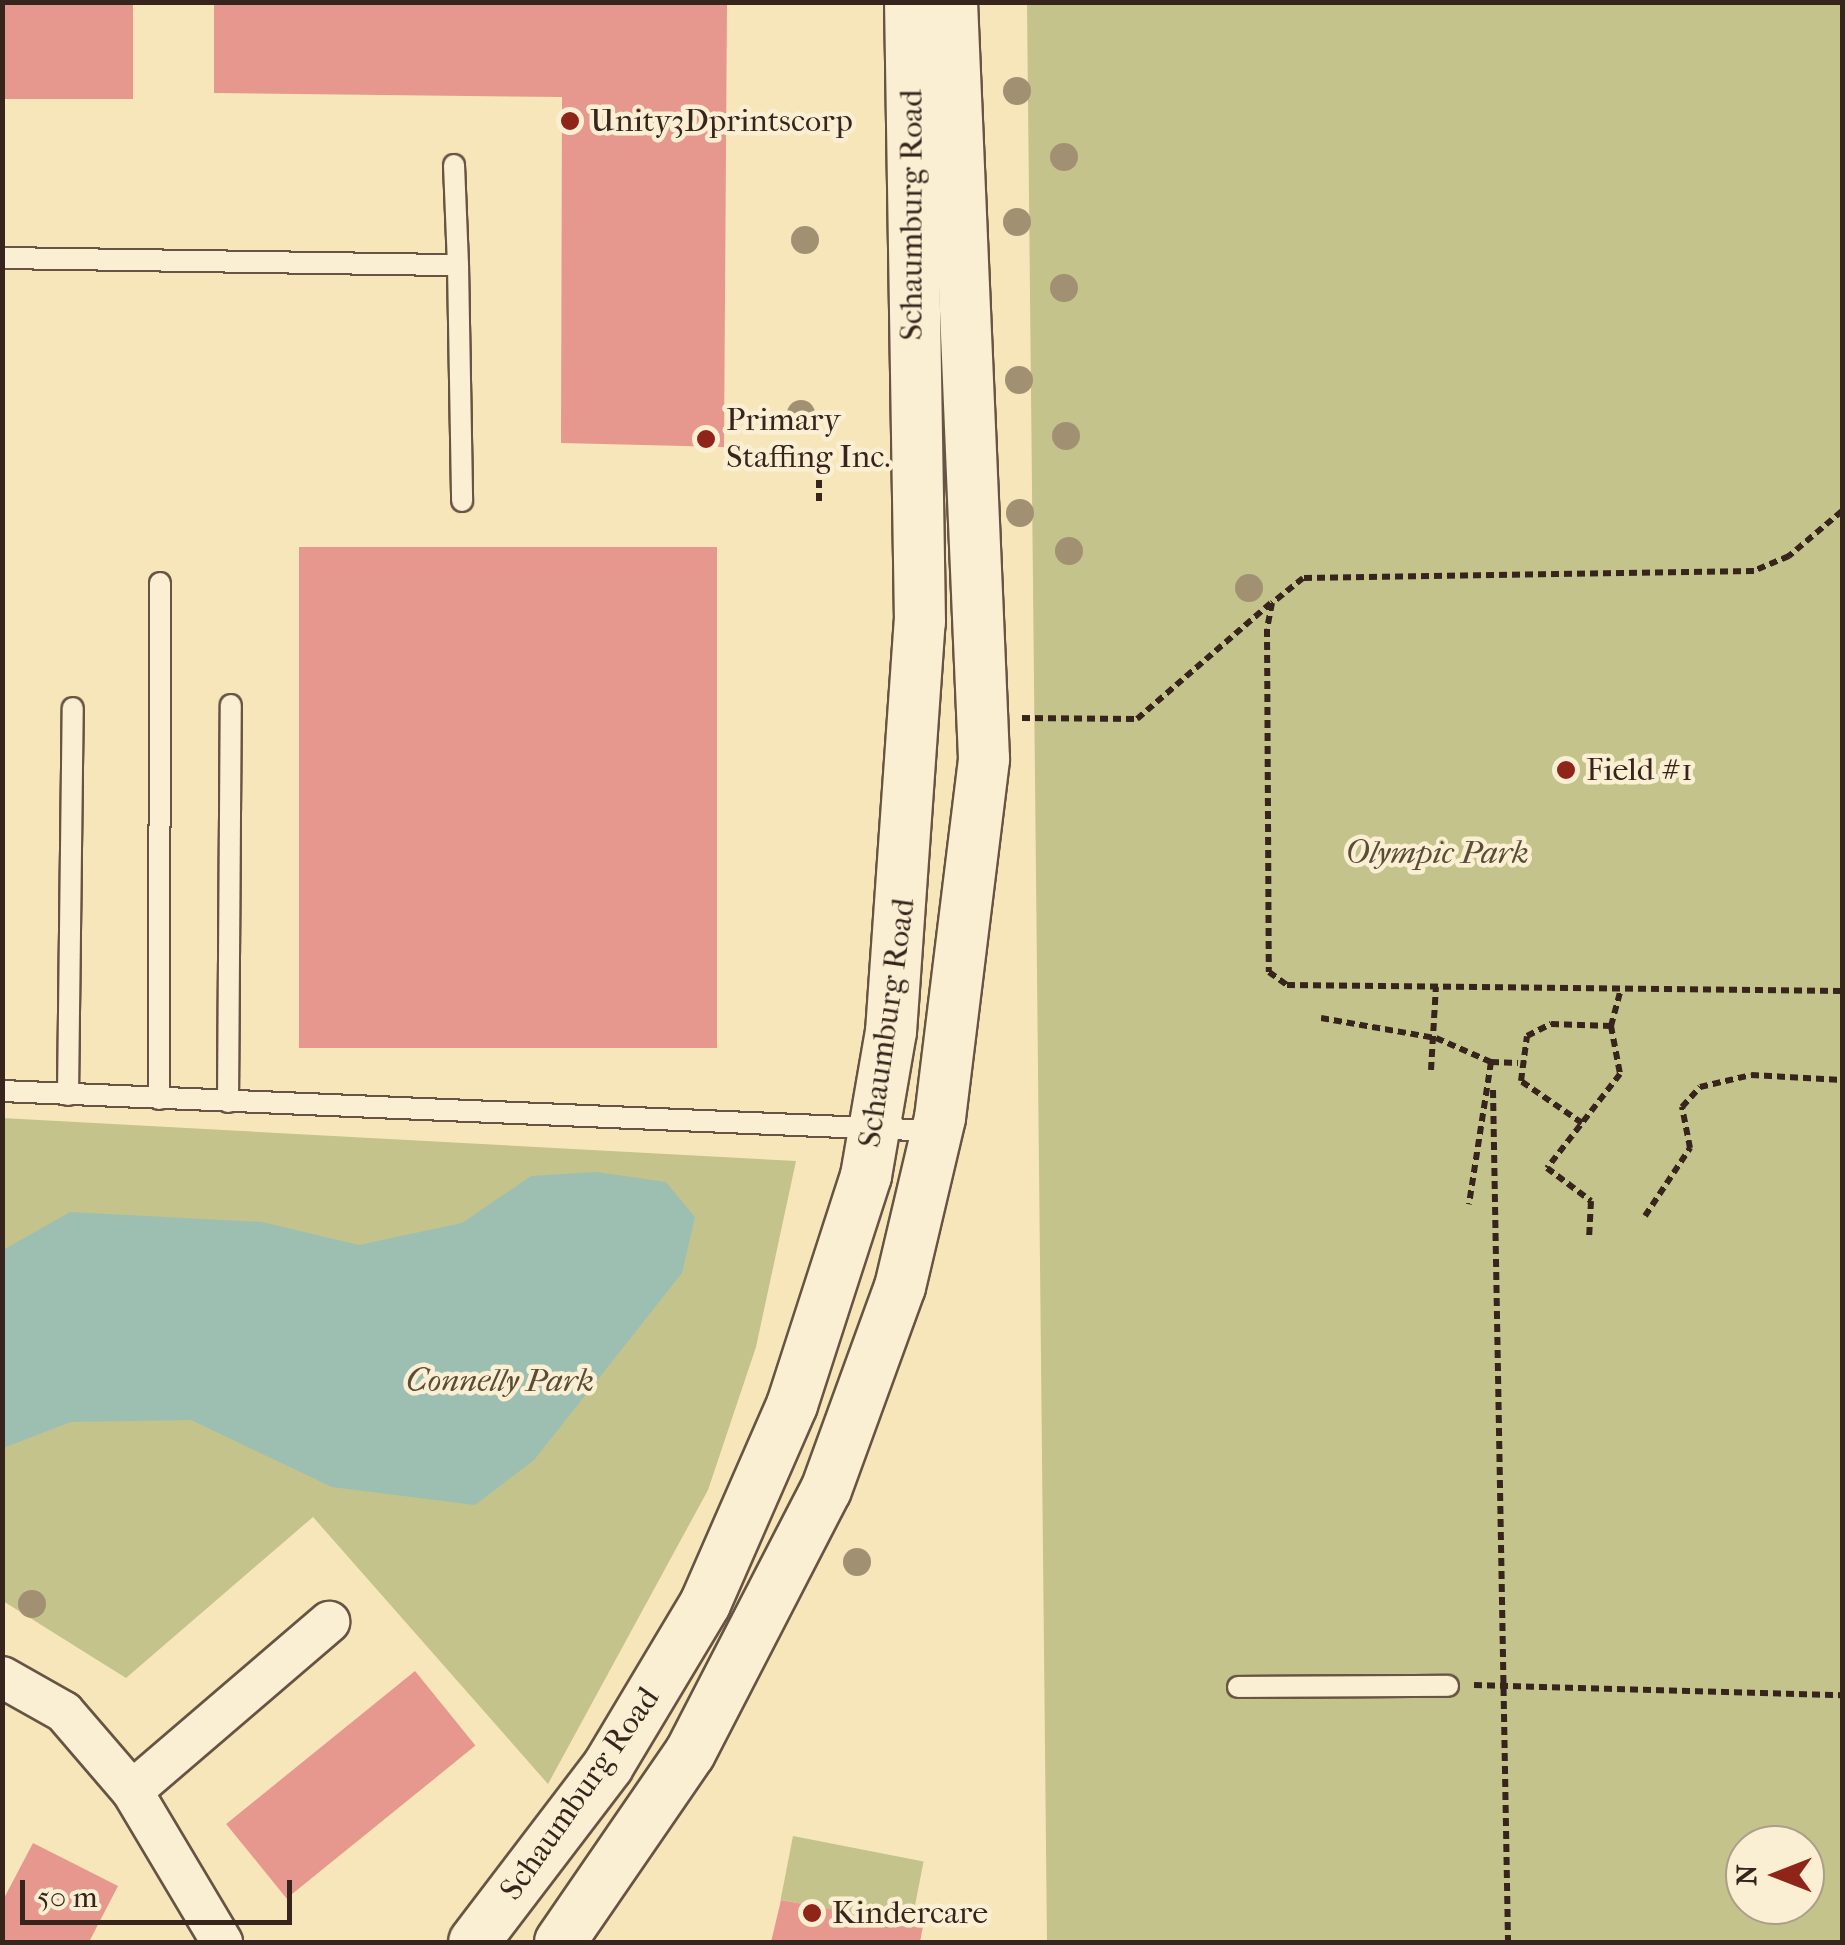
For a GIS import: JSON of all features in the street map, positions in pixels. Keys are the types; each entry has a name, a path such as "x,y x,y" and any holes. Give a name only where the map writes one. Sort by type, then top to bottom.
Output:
{"street":[{"name":"Schaumburg Road","path":"474,1942 608,1766 705,1604 754,1502 838,1279 875,1126 903,909 920,622 910,2"},
{"name":"Schaumburg Road","path":"560,1942 699,1737 826,1490 900,1287 937,1131 984,759 952,2"},
{"path":"132,1790 329,1622"},
{"path":"2,1678 64,1712 132,1790 222,1942"}],"lane":[{"path":"454,165 462,502"},
{"path":"2,258 458,265"},
{"path":"159,1099 160,582"},
{"path":"228,1102 231,706"},
{"path":"68,1094 73,708"},
{"path":"2,1091 937,1131"},
{"path":"1238,1687 1448,1686"}],"path":[{"path":"819,480 819,501"},
{"path":"1015,718 1137,720 1303,578 1754,571 1789,556 1842,511"},
{"path":"1272,602 1268,972 1288,984 1842,991"},
{"path":"1431,1070 1436,1038 1436,987"},
{"path":"1589,1240 1591,1201 1547,1168 1620,1074 1611,1026 1621,988"},
{"path":"1321,1018 1436,1038 1491,1062 1518,1063"},
{"path":"1582,1123 1522,1080 1518,1063 1527,1036 1550,1024 1611,1026"},
{"path":"1491,1062 1508,1942"},
{"path":"1645,1216 1690,1148 1682,1107 1700,1087 1751,1075 1842,1080"},
{"path":"1469,1204 1494,1090"},
{"path":"1448,1686 1842,1695"}],"green space":[{"name":"Olympic Park","path":"1027,3 1842,3 1842,1942 1047,1942"},
{"name":"Connelly Park","path":"2,1118 796,1161 756,1347 708,1490 548,1784 313,1517 126,1678 3,1601"},
{"path":"793,1836 924,1861 911,1925 781,1900"}],"shaded area":[{"path":"596,1172 666,1182 695,1217 682,1273 534,1460 475,1505 332,1487 191,1420 71,1422 3,1448 3,1250 70,1212 262,1222 359,1245 462,1223 531,1176"}],"building":[{"path":"2,2 133,2 133,99 2,99"},
{"path":"214,2 727,2 724,447 561,443 562,97 214,93"},
{"path":"299,547 717,547 717,1048 299,1048"},
{"path":"415,1671 475,1746 287,1899 226,1824"},
{"path":"33,1843 118,1886 89,1942 2,1942 2,1902"},
{"name":"Kindercare","path":"781,1900 923,1926 920,1942 771,1942"}],"place":[{"name":"Unity3Dprintscorp","path":"570,121"},
{"name":"Primary Staffing Inc.","path":"706,439"},
{"name":"Field #1","path":"1566,770"},
{"name":"Kindercare","path":"812,1913"}]}
